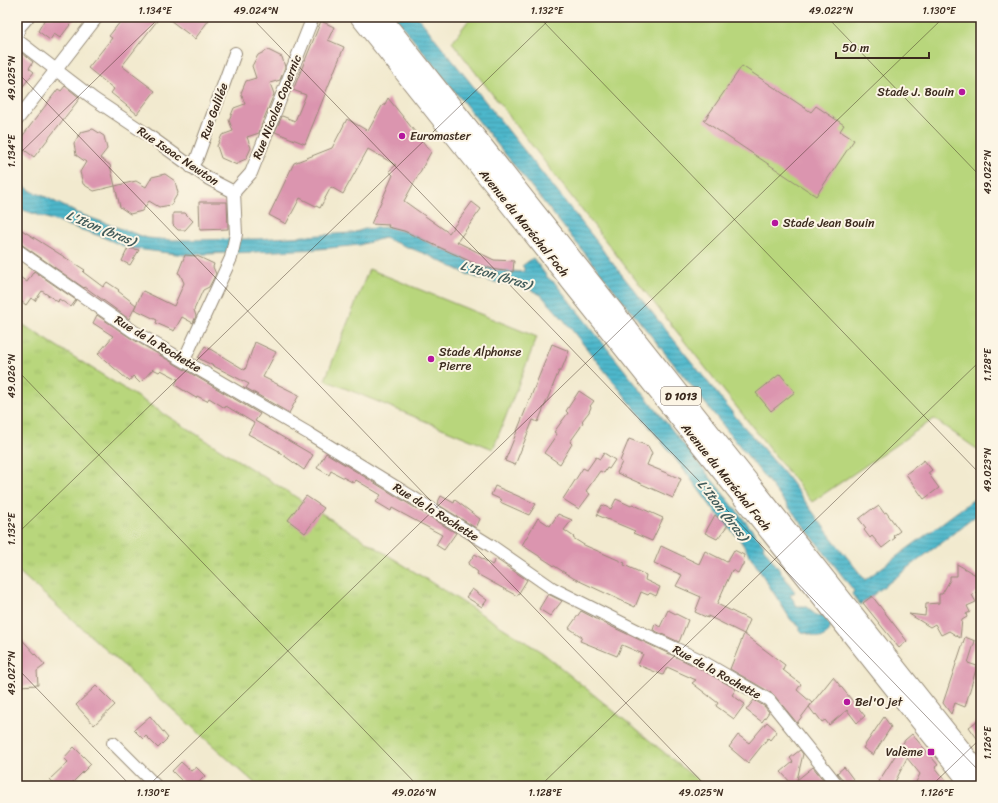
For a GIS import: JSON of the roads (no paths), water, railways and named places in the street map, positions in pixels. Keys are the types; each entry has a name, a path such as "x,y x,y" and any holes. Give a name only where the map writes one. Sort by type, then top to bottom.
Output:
{"main road":[{"name":"Avenue du Maréchal Foch","path":"360,17 972,786"},
{"name":"Avenue du Maréchal Foch","path":"381,17 981,775"}],"street":[{"path":"18,28 28,17"},
{"path":"17,120 97,17"},
{"name":"Rue Nicolas Copernic","path":"234,192 251,173 313,17"},
{"name":"Rue Isaac Newton","path":"17,40 94,99 145,133 209,180 234,192"},
{"name":"Rue Galilée","path":"191,167 197,158 235,53"},
{"path":"184,360 231,258 236,234 234,192"},
{"name":"Rue de la Rochette","path":"17,250 133,331 308,433 490,545 552,588 698,659 768,700 838,786"},
{"path":"114,742 156,786"}],"water":[{"path":"395,17 418,17 739,421 785,474 831,537 865,580 981,494 981,512 860,605 852,594 854,591 799,520"},
{"name":"L'Iton (bras)","path":"17,182 35,193 42,195 77,213 147,238 172,240 258,239 352,233 365,229 388,227 404,231 478,265 499,270 524,272 524,268 522,266 533,258 548,278 555,283 764,545 763,547 795,592 790,595 797,606 805,606 816,615 824,617 831,626 828,633 821,638 800,631 800,627 791,620 740,540 713,509 681,466 563,319 541,295 525,287 488,281 467,274 428,255 384,238 359,245 319,249 185,255 128,248 100,236 17,208"}],"place":[{"name":"Stade J. Bouin","path":"962,92"},
{"name":"Euromaster","path":"402,136"},
{"name":"Stade Jean Bouin","path":"775,223"},
{"name":"Stade Alphonse Pierre","path":"431,359"},
{"name":"Bel'O jet","path":"847,702"},
{"name":"Valème","path":"931,752"}]}
